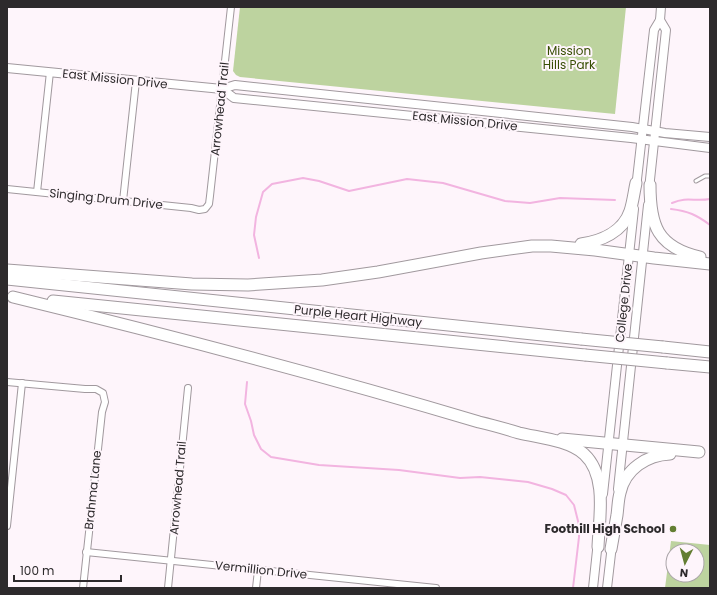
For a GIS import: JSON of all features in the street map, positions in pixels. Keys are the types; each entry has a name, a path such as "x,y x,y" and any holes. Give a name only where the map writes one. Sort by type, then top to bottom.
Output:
{"highway":[{"path":"7,270 220,285 285,284 353,276 510,248 594,242 612,234 622,225 630,212 636,183"},
{"path":"650,185 650,201 653,222 664,239 670,246 683,253 710,259"},
{"path":"551,246 615,252 629,255 710,264"},
{"name":"Purple Heart Highway","path":"7,279 710,352"},
{"path":"10,296 183,339 572,446 585,455 594,467 599,480 598,547"},
{"name":"Purple Heart Highway","path":"10,296 710,367"},
{"path":"534,436 705,452"},
{"path":"611,549 620,493 624,481 629,474 640,464 656,456 665,454 705,452"}],"street":[{"name":"Arrowhead Trail","path":"205,210 210,196 231,7"},
{"name":"College Drive","path":"593,588 642,129 654,30 660,20 661,7"},
{"name":"College Drive","path":"607,588 666,30 660,20"},
{"name":"East Mission Drive","path":"7,68 222,90 234,98 710,148"},
{"path":"38,192 50,72"},
{"path":"124,201 136,81"},
{"name":"East Mission Drive","path":"222,90 235,84 438,105 642,129 655,132 710,137"},
{"name":"Singing Drum Drive","path":"7,189 205,210"},
{"path":"7,382 22,383 10,464 7,526"},
{"name":"Brahma Lane","path":"22,383 96,389 103,393 105,402 102,412 82,588"},
{"name":"Arrowhead Trail","path":"168,588 188,388"},
{"name":"Vermillion Drive","path":"86,552 436,588"},
{"path":"256,588 258,570"}],"lane":[{"path":"696,181 705,176 710,176"}],"green space":[{"name":"Mission Hills Park","path":"240,7 626,7 615,114 240,77 233,71"},
{"path":"671,541 690,543 671,543"},
{"path":"705,544 710,545 710,588 665,588 666,583 705,583"}],"waterway":[{"path":"259,258 254,235 256,217 263,192 272,184 303,178 319,181 349,191 407,179 443,183 505,201 530,203 560,198 615,200"},
{"path":"672,203 687,199 710,199"},
{"path":"671,209 692,214 710,225"},
{"path":"247,382 245,404 254,435 261,449 271,457 319,465 399,470 460,478 480,477 528,482 566,495 574,505 579,525 573,588"}],"place":[{"name":"Foothill High School","path":"673,529"}]}
